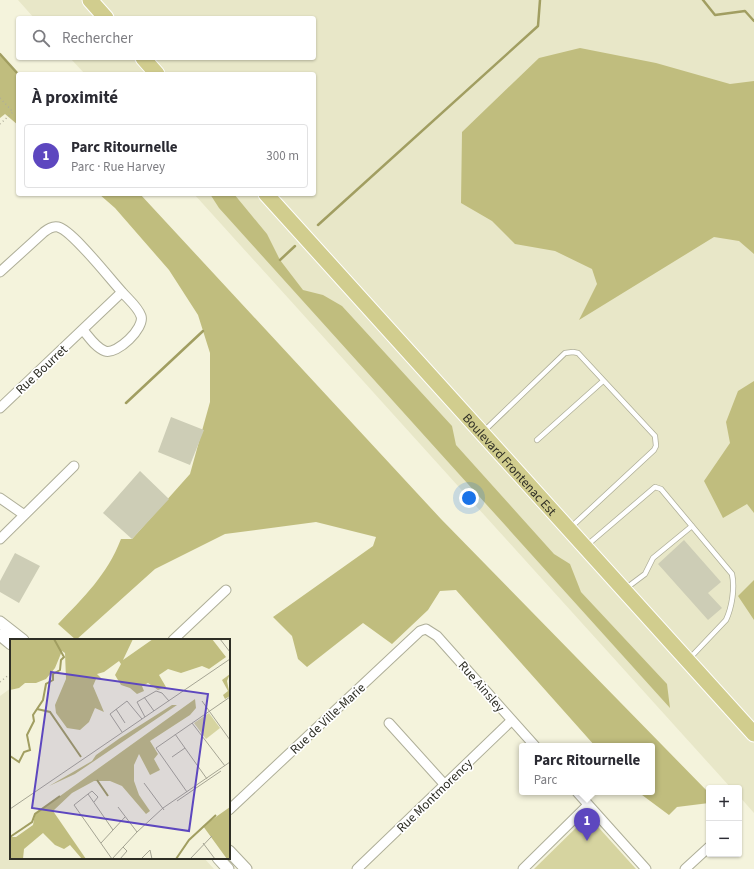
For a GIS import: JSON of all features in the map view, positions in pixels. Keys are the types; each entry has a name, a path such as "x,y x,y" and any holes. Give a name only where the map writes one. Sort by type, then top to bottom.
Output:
{"main road":[{"path":"90,0 104,16"},
{"path":"145,60 155,72"},
{"name":"Boulevard Frontenac Est","path":"268,196 754,734"}],"street":[{"path":"0,272 51,227 57,226 71,235 122,292 141,316 142,322 139,328 120,347 106,352 100,348 83,330"},
{"name":"Rue Bourret","path":"0,408 122,292"},
{"path":"0,539 74,466"},
{"path":"0,498 24,514"},
{"path":"174,639 226,590"},
{"path":"0,622 21,639"},
{"name":"Rue Ainsley","path":"426,629 437,636 532,743"},
{"name":"Rue de Ville-Marie","path":"230,809 420,631 426,629"},
{"path":"0,635 10,643"},
{"name":"Rue Montmorency","path":"357,869 512,720"},
{"path":"389,723 445,785"},
{"path":"580,795 646,869"},
{"path":"523,869 588,805"},
{"path":"685,869 706,850"},
{"path":"230,852 246,869"},
{"path":"219,859 228,869"}],"lane":[{"path":"482,433 564,353 574,352 578,353 655,436 656,446 654,450 569,529"},
{"path":"537,440 603,381"},
{"path":"585,547 655,487 661,489 732,574 734,582 729,612 726,620 687,660"},
{"path":"623,590 645,574 653,558 692,526"}],"path":[{"path":"0,98 13,112 0,124"},
{"path":"0,682 10,673"}],"shaded area":[{"path":"18,0 754,0 754,813 742,799 742,785 728,785 196,196 316,196 316,72 83,72 72,60 316,60 316,16 32,16"},
{"path":"580,48 656,63 730,84 754,81 754,254 739,241 714,237 579,320 597,284 592,269 555,251 515,244 492,221 461,203 462,132 539,58"},
{"path":"0,54 16,72 16,123 5,114 0,118"},
{"path":"101,196 142,196 441,519 706,790 706,803 677,807 669,815 642,795 655,795 655,743 592,743 456,590 440,591 428,610 392,644 363,623 307,667 298,659 292,636 273,617 373,546 376,537 316,522 225,534 155,569 77,639 75,639 58,624 86,595 102,575 121,539 132,539 190,474 210,402 210,353 198,315 169,270 115,208"},
{"path":"211,196 236,196 267,234 280,260 303,290 323,295 342,306 452,426 456,445 554,554 570,564 581,592 667,684 670,708 219,208"},
{"path":"754,381 754,513 747,504 723,518 704,481 730,443 726,422 738,391"},
{"path":"754,580 754,620 738,596"},
{"path":"10,689 10,859 205,859 214,869 0,869 0,696"},
{"path":"586,818 590,818 636,869 534,869"}],"building":[{"path":"171,417 204,430 190,465 158,452"},
{"path":"140,471 169,499 132,539 103,513"},
{"path":"684,540 721,582 708,593 722,608 708,620 658,564"},
{"path":"15,553 40,566 19,603 0,592 0,581"}],"waterway":[{"path":"318,225 538,26 540,0"},
{"path":"703,0 715,15 745,11 754,21"},
{"path":"0,54 16,72"},
{"path":"280,260 295,246"},
{"path":"126,403 203,331"}],"place":[{"name":"Parc Ritournelle","path":"587,841"}]}
